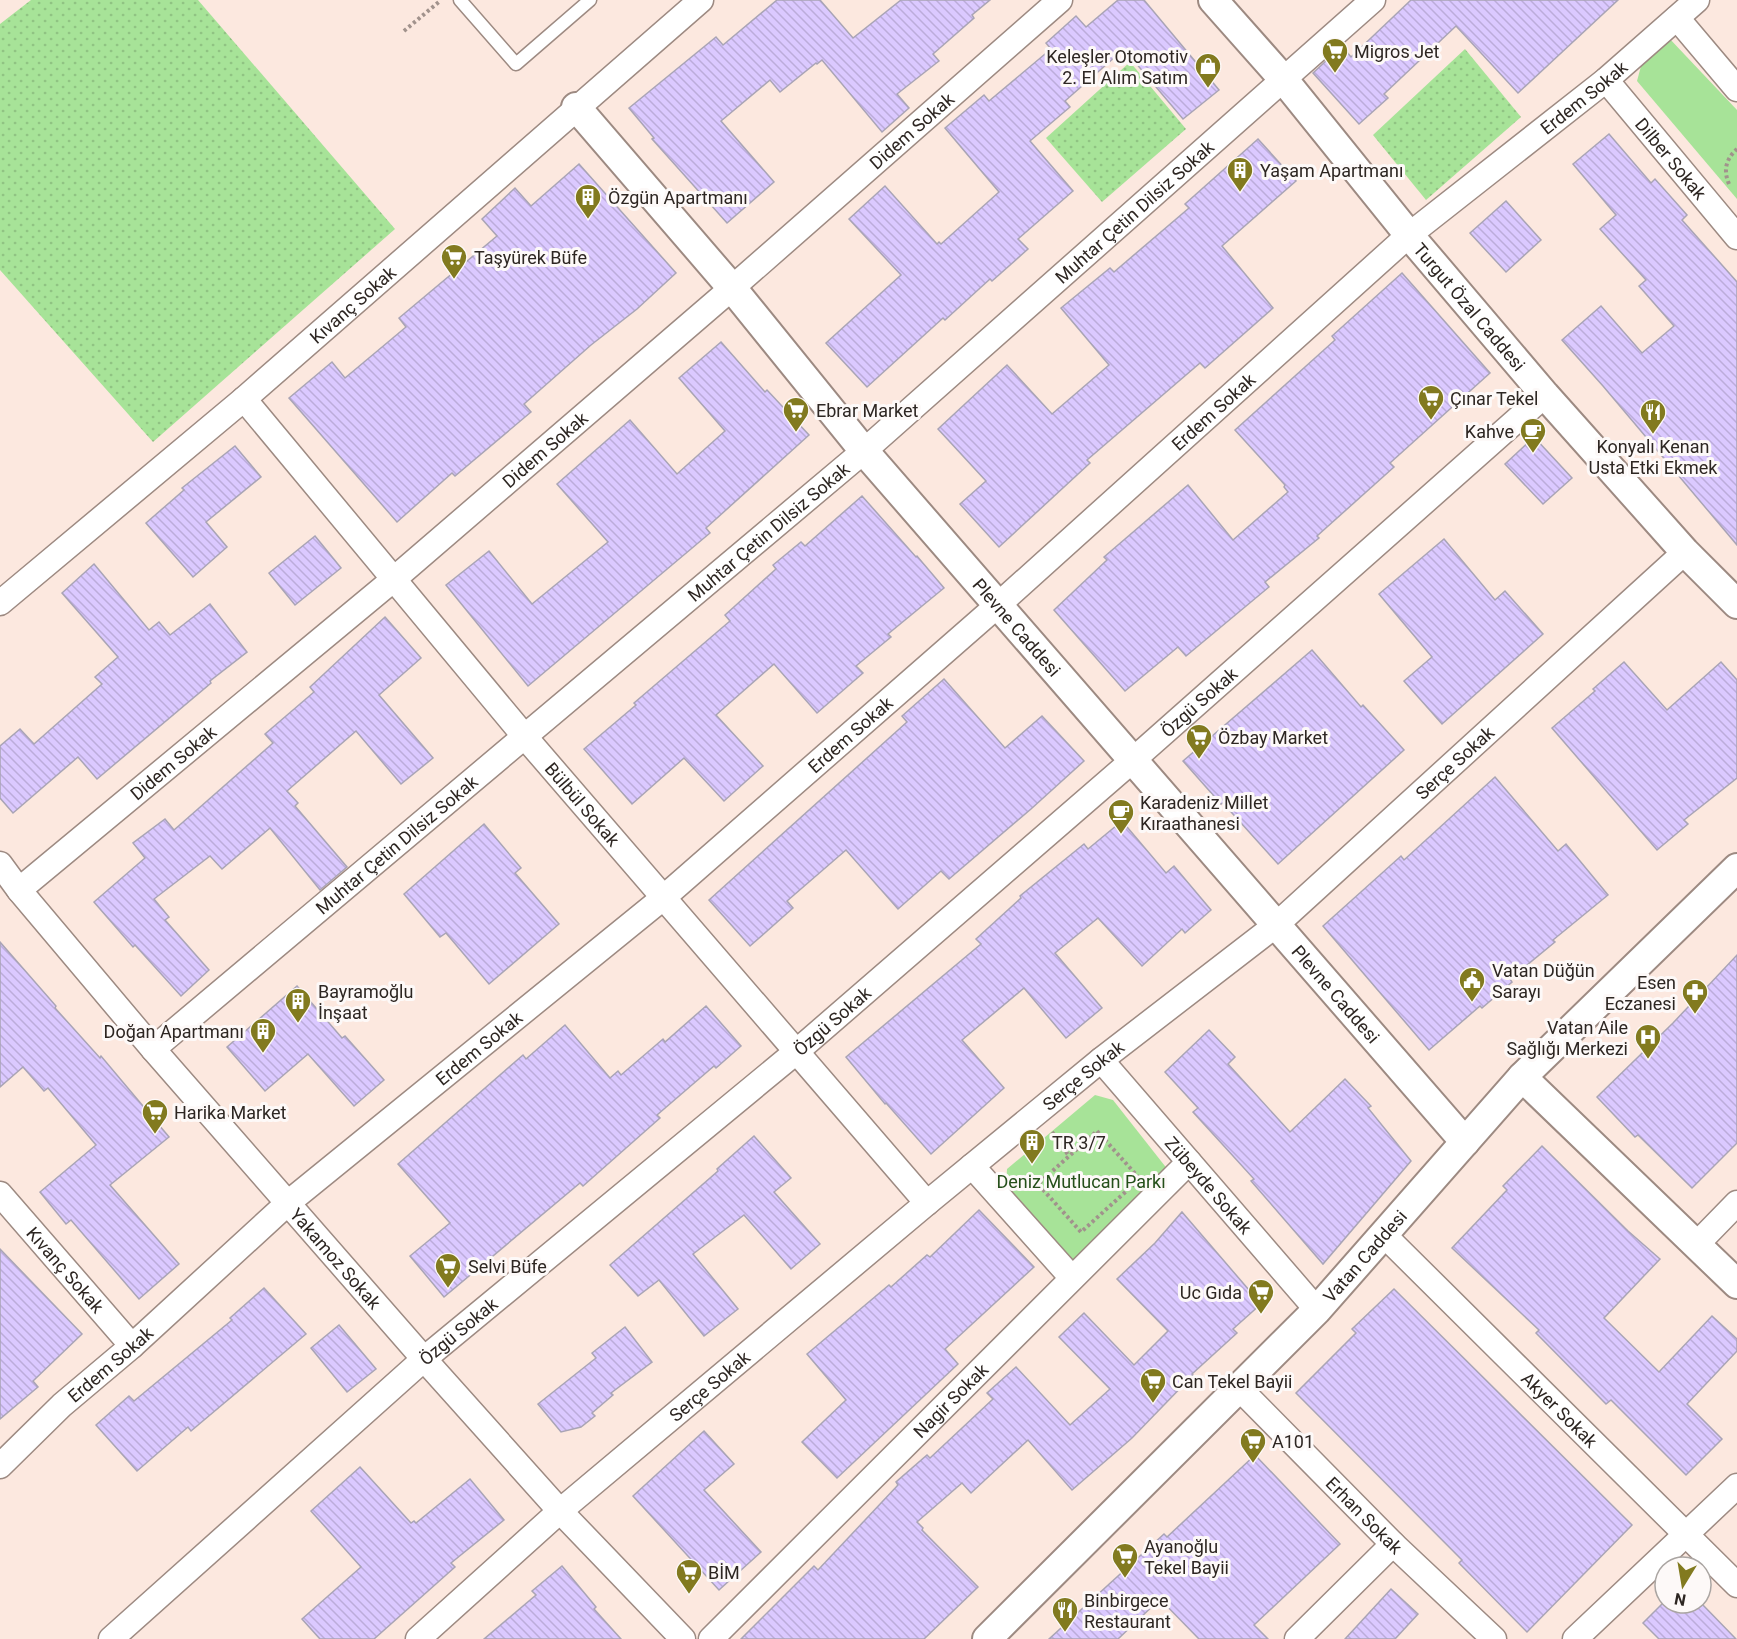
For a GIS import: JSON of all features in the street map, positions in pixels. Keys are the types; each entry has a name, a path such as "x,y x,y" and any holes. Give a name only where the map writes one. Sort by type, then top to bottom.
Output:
{"street":[{"name":"Kıvanç Sokak","path":"0,603 244,399 701,0"},
{"name":"Didem Sokak","path":"19,890 394,579 732,288 1060,0"},
{"name":"Turgut Özal Caddesi","path":"1213,0 1284,80 1409,235 1545,395 1685,552 1737,604"},
{"name":"Muhtar Çetin Dilsiz Sokak","path":"153,1049 864,451 1373,0"},
{"name":"Erdem Sokak","path":"0,1466 62,1405 132,1346 289,1202 663,897 998,605 1409,235 1606,80 1697,0"},
{"path":"1677,18 1737,88"},
{"name":"Dilber Sokak","path":"1606,80 1737,237"},
{"name":"Plevne Caddesi","path":"576,107 732,288 864,451 1465,1142"},
{"name":"Özgü Sokak","path":"111,1639 424,1359 796,1052 1132,760 1545,395"},
{"name":"Bülbül Sokak","path":"244,399 525,737 927,1203"},
{"name":"Serçe Sokak","path":"418,1639 560,1511 927,1203 1101,1060 1276,925 1685,552"},
{"name":"Yakamoz Sokak","path":"0,864 19,890 153,1049 424,1359 560,1511 683,1639"},
{"name":"Vatan Caddesi","path":"987,1639 1317,1310 1522,1077 1737,868"},
{"name":"Zübeyde Sokak","path":"1101,1060 1317,1310"},
{"path":"1522,1077 1737,1284"},
{"name":"Nagir Sokak","path":"711,1639 1189,1162"},
{"path":"972,1166 1072,1278"},
{"name":"Kıvanç Sokak","path":"0,1194 132,1346"},
{"path":"1697,1244 1737,1203"},
{"name":"Akyer Sokak","path":"1383,1234 1737,1585"},
{"name":"Erhan Sokak","path":"1238,1387 1393,1544 1494,1639"},
{"path":"1575,1639 1737,1486"},
{"path":"1297,1639 1393,1544"}],"lane":[{"path":"460,0 516,64 590,0"}],"path":[{"path":"404,31 441,0"},
{"path":"1731,187 1726,178 1726,168 1729,158 1737,149"},
{"path":"1097,1131 1140,1179 1081,1232 1038,1184 1097,1131"}],"green space":[{"path":"31,0 198,0 395,229 153,442 0,270 0,24"},
{"path":"1668,37 1737,110 1737,199 1637,81 1644,55"},
{"path":"1465,49 1521,117 1426,200 1373,135"},
{"path":"1130,62 1186,129 1102,202 1046,138"},
{"name":"Deniz Mutlucan Parkı","path":"1095,1095 1113,1100 1172,1175 1073,1264 1006,1185 1007,1169"}],"building":[{"path":"777,0 820,0 853,38 901,0 990,0 972,15 974,18 933,54 939,61 897,94 909,108 882,132 822,60 780,92 770,80 721,121 774,182 727,223 652,139 654,138 629,108 716,37 723,45"},
{"path":"1118,0 1144,0 1219,90 1183,119 1124,49 1065,101 1070,107 1030,141 1073,191 1018,239 1028,249 992,281 990,279 945,320 943,318 867,387 826,343 901,275 849,219 885,186 937,244 939,242 941,244 999,192 945,128 984,95 989,101 1051,49 1046,43 1076,16 1086,27"},
{"path":"1411,0 1618,0 1518,93 1456,26 1384,94 1388,98 1359,124 1313,73 1342,46 1351,57"},
{"path":"1609,134 1651,183 1655,179 1687,215 1682,220 1737,282 1737,545 1562,340 1601,306 1642,353 1674,326 1639,286 1646,280 1600,229 1616,215 1573,164"},
{"path":"1258,139 1296,181 1222,246 1273,308 1205,368 1200,363 1087,460 1090,463 999,547 960,504 986,481 938,429 1007,365 1052,414 1109,365 1061,308 1110,268 1114,272 1189,208 1185,204"},
{"path":"579,164 676,273 637,309 591,345 524,404 531,412 455,476 452,473 397,522 289,398 332,362 345,378 406,327 399,318 497,236 482,219 515,188 531,206"},
{"path":"1506,201 1541,240 1506,272 1470,233"},
{"path":"1402,273 1490,373 1390,463 1394,467 1317,536 1319,538 1265,582 1269,587 1186,656 1178,647 1125,691 1054,610 1107,560 1104,557 1188,485 1233,540 1288,492 1285,485 1235,430 1335,340 1332,336"},
{"path":"721,342 765,392 767,390 809,435 706,528 710,533 528,686 446,585 489,551 532,604 608,542 557,484 630,420 677,474 725,431 679,378"},
{"path":"1534,437 1572,478 1543,504 1505,464"},
{"path":"235,446 261,477 206,522 227,547 193,577 146,523 184,490 182,488"},
{"path":"862,496 944,588 888,634 891,637 856,666 863,673 817,713 774,664 716,715 763,766 724,801 684,758 632,804 584,749 730,621 725,615 776,569 773,565 801,542 805,546"},
{"path":"315,536 341,568 295,605 269,573"},
{"path":"1444,539 1495,600 1505,591 1543,634 1442,724 1404,681 1432,657 1379,594"},
{"path":"94,564 149,630 159,622 170,635 210,604 247,652 97,779 78,757 13,813 0,798 0,746 20,729 34,744 102,684 95,677 118,657 62,593"},
{"path":"385,617 421,658 379,695 433,758 401,784 356,731 287,791 298,803 295,806 347,867 320,890 270,828 222,869 210,856 154,899 169,917 165,920 209,970 181,996 135,945 133,947 94,902 145,858 133,843 165,819 174,830 273,743 265,734 314,692 310,687"},
{"path":"1312,650 1361,707 1363,705 1404,750 1278,864 1183,761"},
{"path":"1624,662 1667,710 1721,662 1737,680 1737,778 1684,820 1688,824 1657,850 1552,728"},
{"path":"944,679 1005,748 1042,716 1084,761 949,879 941,871 898,909 846,850 787,901 793,908 750,946 709,900 907,722 902,716"},
{"path":"1495,777 1558,851 1566,844 1608,895 1553,940 1555,942 1510,979 1512,982 1482,1008 1480,1006 1429,1050 1323,926 1401,856 1404,860"},
{"path":"1122,821 1166,873 1174,866 1211,910 1185,933 1182,929 1142,966 1098,918 1055,953 1102,1008 1066,1038 1024,988 962,1040 1004,1088 931,1154 846,1057 981,944 976,939 1021,898 1020,896 1084,844 1088,849"},
{"path":"484,824 521,868 515,873 559,924 489,984 446,933 440,937 404,894"},
{"path":"0,942 169,1137 110,1185 179,1264 139,1299 71,1220 66,1224 40,1192 96,1145 48,1088 44,1091 23,1067 0,1087"},
{"path":"1737,955 1737,1143 1692,1188 1638,1135 1635,1137 1597,1097 1673,1023"},
{"path":"297,986 342,1038 345,1036 384,1080 354,1106 308,1054 265,1091 227,1047"},
{"path":"706,1006 741,1046 657,1115 660,1118 583,1186 580,1183 444,1297 410,1256 450,1223 398,1164 523,1055 526,1059 565,1025 610,1078 618,1071 621,1075 663,1039 665,1042"},
{"path":"1209,1030 1235,1057 1228,1064 1290,1132 1345,1079 1371,1106 1368,1108 1411,1161 1323,1264 1251,1181 1254,1179 1193,1112 1198,1108 1165,1072"},
{"path":"754,1136 791,1178 774,1192 820,1244 791,1269 744,1215 693,1254 738,1309 704,1336 659,1280 638,1296 610,1265 718,1171 717,1169"},
{"path":"1542,1146 1628,1231 1660,1259 1604,1318 1659,1372 1712,1316 1737,1339 1737,1351 1687,1404 1722,1439 1686,1475 1611,1400 1606,1404 1536,1333 1539,1330 1452,1248 1507,1190 1503,1186"},
{"path":"979,1210 1034,1267 945,1349 958,1364 837,1478 802,1442 846,1400 807,1354 927,1255 930,1257"},
{"path":"1182,1212 1261,1304 1233,1329 1237,1333 1192,1374 1132,1438 1072,1490 1028,1440 971,1493 962,1483 917,1522 923,1528 922,1530 978,1587 924,1639 741,1639 814,1566 818,1570 898,1485 896,1482 927,1455 930,1458 993,1399 987,1393 1016,1367 1070,1425 1110,1389 1059,1337 1084,1313 1134,1365 1168,1331 1117,1279 1155,1243"},
{"path":"0,1249 82,1334 33,1381 38,1387 0,1419"},
{"path":"264,1288 306,1334 191,1431 188,1427 137,1471 96,1425 129,1396 134,1401 232,1320 230,1318"},
{"path":"1394,1289 1632,1525 1527,1632 1459,1563 1462,1560 1296,1393 1356,1333 1352,1329"},
{"path":"339,1325 376,1369 347,1392 311,1348"},
{"path":"625,1327 652,1362 611,1393 613,1395 592,1413 595,1416 581,1427 561,1432 538,1404 596,1358 592,1353"},
{"path":"704,1431 734,1464 704,1490 761,1552 719,1590 633,1496"},
{"path":"1255,1455 1340,1544 1254,1625 1268,1639 1199,1639 1160,1599 1118,1639 1049,1639 1164,1534 1167,1537"},
{"path":"360,1467 411,1523 414,1521 416,1523 470,1479 504,1520 451,1563 455,1567 374,1639 320,1639 302,1619 361,1567 311,1511"},
{"path":"562,1566 596,1607 594,1609 621,1639 484,1639 536,1595 532,1591"},
{"path":"1391,1589 1418,1614 1395,1639 1345,1639"},
{"path":"1653,1613 1653,1615 1713,1615 1736,1639 1659,1639 1643,1623"}],"place":[{"name":"Migros Jet","path":"1335,74"},
{"name":"Keleşler Otomotiv 2. El Alım Satım","path":"1208,89"},
{"name":"Yaşam Apartmanı","path":"1240,193"},
{"name":"Özgün Apartmanı","path":"588,220"},
{"name":"Taşyürek Büfe","path":"454,280"},
{"name":"Çınar Tekel","path":"1431,421"},
{"name":"Ebrar Market","path":"796,433"},
{"name":"Konyalı Kenan Usta Etki Ekmek","path":"1653,435"},
{"name":"Kahve","path":"1533,454"},
{"name":"Özbay Market","path":"1199,760"},
{"name":"Karadeniz Millet Kıraathanesi","path":"1121,835"},
{"name":"Vatan Düğün Sarayı","path":"1472,1003"},
{"name":"Esen Eczanesi","path":"1695,1015"},
{"name":"Bayramoğlu İnşaat","path":"298,1024"},
{"name":"Doğan Apartmanı","path":"263,1054"},
{"name":"Vatan Aile Sağlığı Merkezi","path":"1648,1060"},
{"name":"Harika Market","path":"155,1135"},
{"name":"TR 3/7","path":"1032,1165"},
{"name":"Selvi Büfe","path":"448,1289"},
{"name":"Uc Gıda","path":"1261,1315"},
{"name":"Can Tekel Bayii","path":"1153,1404"},
{"name":"A101","path":"1253,1464"},
{"name":"Ayanoğlu Tekel Bayii","path":"1125,1579"},
{"name":"BİM","path":"689,1595"},
{"name":"Binbirgece Restaurant","path":"1065,1633"}]}
